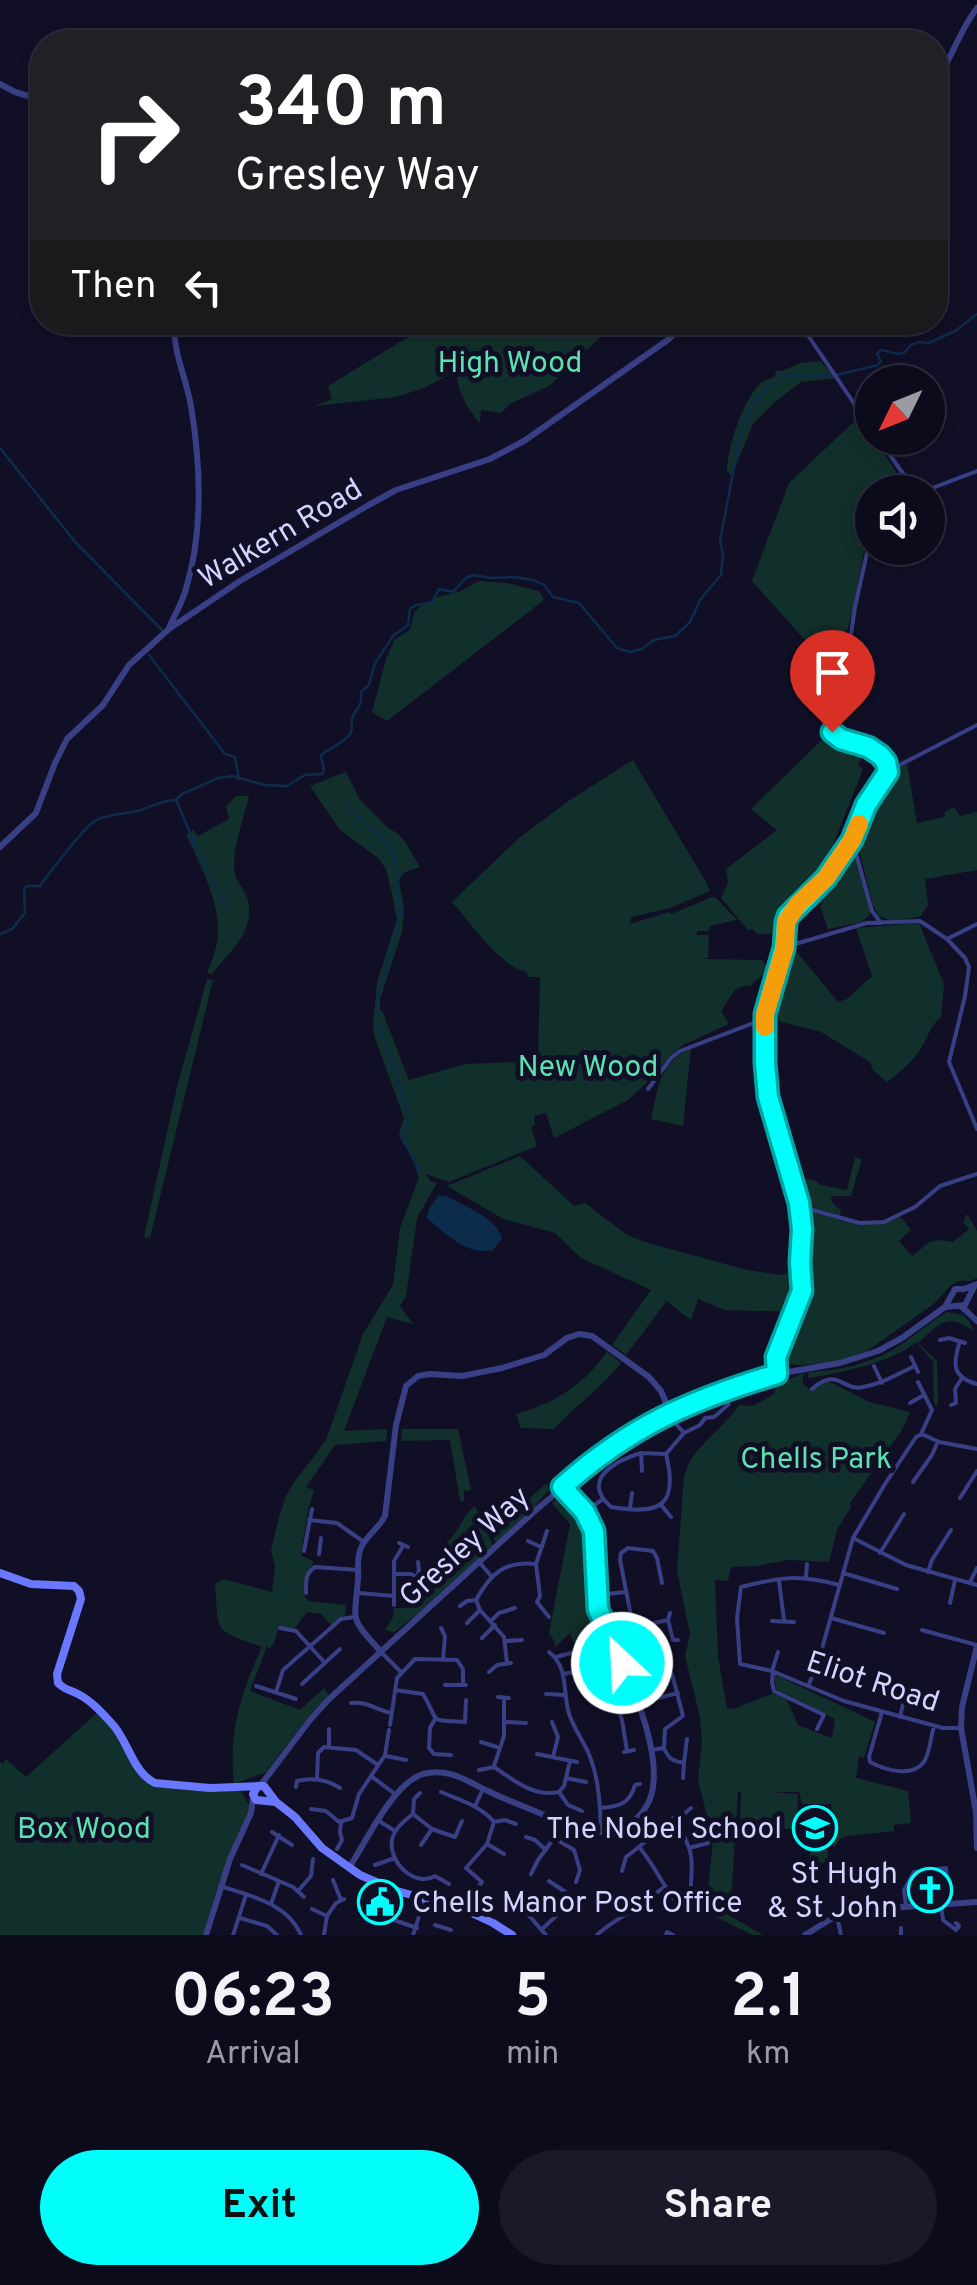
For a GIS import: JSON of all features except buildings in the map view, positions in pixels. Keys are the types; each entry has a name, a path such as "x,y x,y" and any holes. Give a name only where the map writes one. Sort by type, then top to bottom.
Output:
{"main road":[{"path":"0,1573 31,1584 74,1586 79,1591 81,1599 57,1674 58,1683 88,1700 112,1724 145,1778 155,1784 243,1788 261,1794 295,1817 322,1848 350,1868 375,1882 478,1915 512,1935"}],"street":[{"path":"948,61 977,8"},
{"path":"0,84 30,96"},
{"name":"Walkern Road","path":"169,629 186,590 193,560 201,480 189,397 174,335"},
{"name":"Walkern Road","path":"169,629 240,581 396,490 490,459 524,440 673,335"},
{"path":"808,335 855,405"},
{"path":"891,455 906,475"},
{"path":"945,483 977,471"},
{"path":"863,565 848,648 831,686 829,726 834,734 880,755 888,772"},
{"path":"0,847 36,813 67,739 103,705 129,665 169,629"},
{"path":"777,1374 776,1357 802,1291 799,1203 768,1097 764,1019 785,947 788,916 826,878 852,840 866,805 888,772 977,725"},
{"path":"852,840 872,912 882,923"},
{"path":"867,923 872,912"},
{"path":"785,947 867,923 920,921 947,939 969,967 949,1062 977,1129"},
{"path":"947,939 977,924"},
{"path":"648,1089 680,1050 764,1019"},
{"path":"799,1203 860,1223 884,1222 915,1207 940,1186 977,1174"},
{"name":"Gresley Way","path":"261,1794 268,1777 328,1700 562,1487 620,1440 705,1397 777,1374 840,1363 889,1346 964,1300 975,1286"},
{"name":"Gresley Way","path":"950,1298 953,1290 964,1300"},
{"path":"946,1308 950,1298 964,1300 977,1321"},
{"path":"401,1672 360,1629 354,1617 358,1555 385,1516 393,1477 396,1425 408,1383 430,1374 462,1376 502,1368 544,1355 572,1335 592,1336 650,1377 670,1412"},
{"path":"940,1340 962,1342 954,1361 956,1370 962,1378 977,1384"},
{"path":"812,1390 820,1382 834,1379 860,1388 882,1383 916,1369 912,1357"},
{"path":"874,1366 882,1383"},
{"path":"962,1378 955,1389 953,1404 966,1403"},
{"path":"808,1686 854,1538 885,1484 921,1434 932,1410 918,1382"},
{"path":"910,1403 924,1395"},
{"path":"662,1506 668,1493 666,1454 684,1433 700,1425 702,1417 714,1417 728,1407"},
{"path":"676,1423 684,1433"},
{"path":"921,1434 938,1442 977,1449"},
{"path":"914,1482 938,1442"},
{"path":"641,1453 642,1471"},
{"path":"662,1506 630,1510 612,1507 602,1498 598,1484 606,1472 627,1457 666,1454"},
{"path":"960,1498 977,1471"},
{"path":"350,1868 395,1794 422,1774 460,1776 584,1831 620,1829 637,1819 648,1805 654,1787 654,1768 636,1695 600,1615 596,1538 585,1512 562,1487"},
{"path":"630,1510 632,1493"},
{"path":"585,1512 602,1498"},
{"path":"662,1506 671,1517"},
{"path":"312,1509 304,1548 320,1546"},
{"path":"880,1553 904,1514"},
{"path":"309,1520 337,1524 364,1542"},
{"path":"928,1572 951,1530"},
{"path":"546,1614 534,1603 540,1596 536,1564 547,1531"},
{"path":"318,1554 322,1538"},
{"path":"854,1538 906,1565 977,1585"},
{"path":"528,1542 542,1547"},
{"path":"394,1605 394,1561 404,1545"},
{"path":"640,1644 639,1626 631,1620 620,1560 622,1552 628,1548 653,1550 662,1583"},
{"path":"395,1574 417,1577 418,1562"},
{"path":"480,1563 491,1576"},
{"path":"476,1600 491,1576 511,1565 536,1564"},
{"path":"806,1564 806,1577"},
{"path":"306,1593 308,1572 315,1567 358,1570"},
{"path":"970,1582 977,1568"},
{"path":"843,1573 897,1589"},
{"path":"784,1620 779,1579 806,1577 840,1585"},
{"name":"Eliot Road","path":"779,1579 740,1587 740,1664 772,1671 844,1701 934,1726 961,1728"},
{"path":"950,1603 955,1580"},
{"path":"597,1595 626,1592"},
{"path":"356,1593 394,1596"},
{"path":"460,1606 476,1600"},
{"path":"476,1600 506,1642 509,1663 497,1665 489,1672"},
{"path":"482,1638 499,1613 511,1607"},
{"path":"467,1623 480,1610"},
{"path":"276,1692 284,1670 341,1619 354,1617"},
{"path":"639,1626 669,1617 673,1640 678,1640"},
{"path":"832,1618 884,1633"},
{"path":"772,1620 794,1622"},
{"path":"280,1628 296,1631 325,1662"},
{"path":"441,1628 445,1636 444,1659"},
{"path":"922,1630 977,1645 961,1728 976,1812 977,1848"},
{"path":"506,1642 522,1640"},
{"path":"302,1684 340,1649"},
{"path":"549,1652 556,1657 563,1674 568,1713 590,1757 601,1832"},
{"path":"556,1657 574,1652 594,1654"},
{"name":"Eliot Road","path":"772,1671 778,1652"},
{"path":"312,1810 326,1811 341,1822 354,1815 359,1794 385,1755 401,1672 416,1658 456,1660 464,1669 464,1685 445,1685"},
{"path":"818,1662 864,1677"},
{"path":"563,1674 622,1663"},
{"path":"772,1671 774,1691 824,1715 817,1729"},
{"path":"672,1674 683,1716 666,1729 664,1748 674,1762 684,1763"},
{"path":"608,1678 629,1751"},
{"path":"651,1680 658,1698 677,1690"},
{"path":"256,1686 296,1699"},
{"path":"395,1690 424,1694 435,1718 465,1722 466,1700"},
{"path":"900,1717 910,1690 940,1696"},
{"path":"546,1694 566,1696"},
{"path":"494,1767 506,1722 503,1698"},
{"path":"355,1701 391,1713"},
{"path":"882,1712 869,1757 875,1765 903,1772 920,1766 926,1758 934,1726"},
{"path":"435,1718 429,1748 434,1754 451,1754"},
{"path":"552,1721 558,1737 553,1757"},
{"path":"506,1722 523,1724"},
{"path":"328,1730 328,1747"},
{"path":"683,1778 687,1739"},
{"path":"484,1744 500,1748"},
{"path":"317,1779 318,1753 328,1747 356,1750 378,1765"},
{"path":"650,1750 664,1748"},
{"path":"385,1755 406,1760"},
{"path":"537,1755 577,1762"},
{"path":"483,1768 494,1767 528,1790 552,1794 562,1789 570,1761"},
{"path":"371,1776 395,1794"},
{"path":"566,1778 586,1782"},
{"path":"296,1787 297,1780 317,1779 340,1788"},
{"path":"600,1808 628,1801 640,1784"},
{"path":"475,1806 483,1789"},
{"path":"441,1792 475,1806 494,1822"},
{"path":"559,1792 568,1804 582,1811"},
{"path":"420,1793 414,1800 412,1814 396,1830 391,1842 395,1858 401,1868 420,1879 428,1880 433,1874 449,1884"},
{"path":"206,1935 220,1886 261,1794"},
{"path":"621,1871 626,1857 691,1808"},
{"path":"412,1814 454,1840 462,1821"},
{"path":"637,1819 652,1836"},
{"path":"678,1819 689,1848 692,1895"},
{"path":"379,1821 396,1830"},
{"path":"338,1849 341,1822"},
{"path":"494,1822 516,1824"},
{"path":"474,1897 484,1879 464,1865 486,1844 494,1822"},
{"path":"531,1874 560,1822"},
{"path":"421,1845 432,1828"},
{"path":"272,1832 292,1845"},
{"path":"261,1874 279,1836"},
{"path":"526,1837 536,1838 546,1850"},
{"path":"554,1838 574,1850 580,1870 576,1882"},
{"path":"689,1848 708,1842"},
{"path":"486,1844 504,1854"},
{"path":"639,1847 674,1899"},
{"path":"375,1866 395,1858"},
{"path":"298,1891 310,1876 310,1862"},
{"path":"245,1868 279,1881 304,1897"},
{"path":"906,1906 904,1890 912,1874 946,1868 943,1920 956,1930 956,1923"},
{"path":"324,1935 330,1909 342,1900 333,1880"},
{"path":"271,1904 279,1881"},
{"path":"541,1930 570,1895 549,1882"},
{"path":"220,1886 271,1904 292,1919 301,1935"},
{"path":"650,1898 665,1887"},
{"path":"597,1888 632,1911"},
{"path":"519,1890 514,1909 525,1912 546,1935"},
{"path":"231,1933 246,1895"},
{"path":"414,1935 425,1898"},
{"path":"599,1930 612,1927 644,1902"},
{"path":"805,1935 837,1916 859,1910 977,1902"},
{"path":"312,1909 328,1916"},
{"path":"837,1916 841,1935"},
{"path":"240,1918 267,1926 276,1935 283,1930"},
{"path":"366,1918 394,1920 416,1928"},
{"path":"436,1935 437,1925 451,1930"},
{"path":"667,1931 674,1935"}],"green space":[{"name":"High Wood","path":"411,335 602,335 549,386 510,404 501,413 481,410 480,423 464,399 456,371 396,397 315,406 332,399 328,386"},
{"path":"820,361 836,378 801,382 776,401 753,424 734,478 727,471 730,450 737,424 754,390 775,376 776,371"},
{"path":"855,421 855,455 885,455 898,475 855,475 855,565 861,565 839,660 805,640 752,581 789,483"},
{"path":"479,581 539,591 544,600 387,721 372,712 386,659 395,639 410,630 418,608"},
{"path":"826,736 837,742 836,748 862,756 858,766 863,769 833,845 843,851 791,911 783,933 757,934 748,930 721,898 728,883 726,869 777,830 751,809"},
{"name":"New Wood","path":"633,760 710,891 670,908 631,917 630,924 671,914 712,897 737,920 710,926 709,931 697,931 697,935 709,935 708,958 703,959 762,960 769,969 750,986 732,994 721,1011 729,1024 683,1045 628,1100 554,1138 546,1113 534,1116 535,1125 531,1127 537,1146 449,1182 426,1174 437,1183 417,1218 406,1296 400,1306 413,1324 387,1317 344,1431 387,1429 386,1441 335,1445 306,1487 314,1490 301,1555 314,1562 305,1578 304,1595 308,1601 346,1605 345,1615 331,1625 321,1614 307,1612 294,1629 279,1626 250,1691 300,1710 324,1688 329,1695 266,1772 234,1784 233,1747 238,1713 262,1647 222,1628 215,1584 223,1579 272,1592 275,1566 271,1550 286,1496 326,1440 363,1334 393,1285 400,1228 419,1178 399,1134 404,1118 373,1027 377,982 397,919 386,869 378,858 340,830 310,786 346,772 360,800 404,840 420,867 405,872 399,880 404,909 402,932 380,999 380,1009 409,1080 465,1064 538,1061 540,977 528,977 527,972 506,962 452,902 519,838"},
{"path":"907,764 917,823 945,817 945,812 954,807 960,816 977,812 977,870 925,879 928,905 920,917 892,921 879,916 873,905 857,842 859,829 884,780"},
{"path":"236,796 249,796 234,865 248,900 248,922 239,941 212,974 207,973 217,939 216,909 186,835 193,829 198,836 229,819 226,806"},
{"path":"852,844 870,915 862,922 828,929 820,906 824,901 809,912 803,905 819,893 817,890"},
{"path":"919,923 944,984 941,1017 915,1057 887,1082 870,1062 821,1032 774,1020 796,951 838,1002 847,999 872,976 856,928"},
{"path":"207,979 213,980 150,1238 144,1237 177,1087"},
{"path":"691,1047 683,1126 651,1119 666,1069"},
{"path":"787,1153 793,1153 794,1173 800,1178 847,1190 855,1157 862,1159 851,1196 831,1196 840,1215 799,1201"},
{"path":"520,1156 574,1206 585,1203 627,1235 747,1270 781,1275 797,1271 798,1292 793,1312 725,1310 698,1299 691,1320 661,1297 666,1302 626,1355 612,1345 651,1290 581,1258 555,1233 503,1219 447,1186"},
{"path":"812,1212 867,1224 901,1217 911,1230 899,1241 912,1256 930,1242 953,1242 969,1229 963,1222 967,1214 977,1231 977,1278 950,1286 935,1303 867,1351 836,1362 781,1364 804,1290 802,1214"},
{"path":"947,1312 964,1315 973,1331 949,1321 918,1343 937,1361 938,1405 934,1404 933,1362 916,1342 881,1361 808,1378 809,1372 874,1359"},
{"path":"607,1352 621,1363 554,1429 521,1428 516,1414 567,1391"},
{"name":"Chells Park","path":"803,1373 803,1384 809,1389 828,1381 869,1402 910,1412 902,1430 850,1503 837,1530 829,1562 789,1560 731,1567 728,1581 715,1580 718,1657 727,1708 774,1693 787,1700 798,1725 832,1738 835,1719 776,1689 774,1674 875,1722 864,1758 859,1756 856,1778 908,1791 911,1823 894,1825 894,1831 847,1836 834,1848 831,1804 802,1804 799,1792 770,1792 798,1794 797,1829 740,1828 738,1792 730,1916 763,1935 753,1935 706,1912 713,1840 698,1780 700,1717 685,1656 690,1634 677,1571 684,1476 693,1456 739,1405 753,1406 774,1394 777,1385"},
{"path":"402,1429 458,1429 471,1490 464,1491 464,1502 460,1501 450,1440 401,1441"},
{"path":"547,1483 549,1490 534,1507 495,1541 486,1522 492,1512 526,1501"},
{"path":"562,1494 589,1523 594,1550 594,1631 578,1647 570,1633 554,1648 549,1633 570,1524 552,1503"},
{"path":"475,1506 493,1546 419,1613 394,1632 385,1630 394,1608 410,1608 434,1586 443,1545"},
{"name":"Box Wood","path":"98,1712 117,1733 145,1780 241,1791 249,1805 203,1935 0,1935 0,1762 3,1764 6,1759 26,1777"},
{"path":"806,1808 828,1808 828,1863 810,1863 810,1852 805,1852"}],"water":[{"path":"438,1196 470,1208 493,1224 502,1238 493,1250 466,1247 427,1218"}],"waterway":[{"path":"948,334 977,314"},
{"path":"0,934 12,929 25,913 27,886 40,886 98,819 176,800 218,778 233,776 264,785 287,786 305,775 322,774 321,755 350,734 361,692 369,685 375,663 393,636 408,625 410,609 432,603 439,589 453,592 473,575 533,580 544,585 553,597 579,603 617,648 630,652 654,640 675,636 690,622 700,600 721,575 720,541 742,426 752,405 779,376 836,375 878,365 881,361 877,354 881,350 899,354 911,345 946,335"},
{"path":"0,448 76,543 162,630"},
{"path":"149,655 225,754 235,757 239,779"},
{"path":"176,800 228,911"},
{"path":"346,805 389,846 396,863 400,911 378,998"},
{"path":"378,1000 379,1027 409,1114 402,1133 420,1172"}],"slow traffic":[{"path":"765,1027 765,1014 785,947 788,916 826,878 859,824"}],"place":[{"name":"The Nobel School","path":"815,1828"},
{"name":"St Hugh & St John","path":"930,1890"},
{"name":"Chells Manor Post Office","path":"380,1902"}],"route":[{"path":"622,1663 598,1609 594,1531 585,1512 562,1487 620,1440 659,1417 705,1397 777,1374 776,1357 802,1291 802,1229 799,1203 768,1097 764,1019 784,948 788,916 826,878 852,840 866,805 888,772 880,755 832,732"}]}
